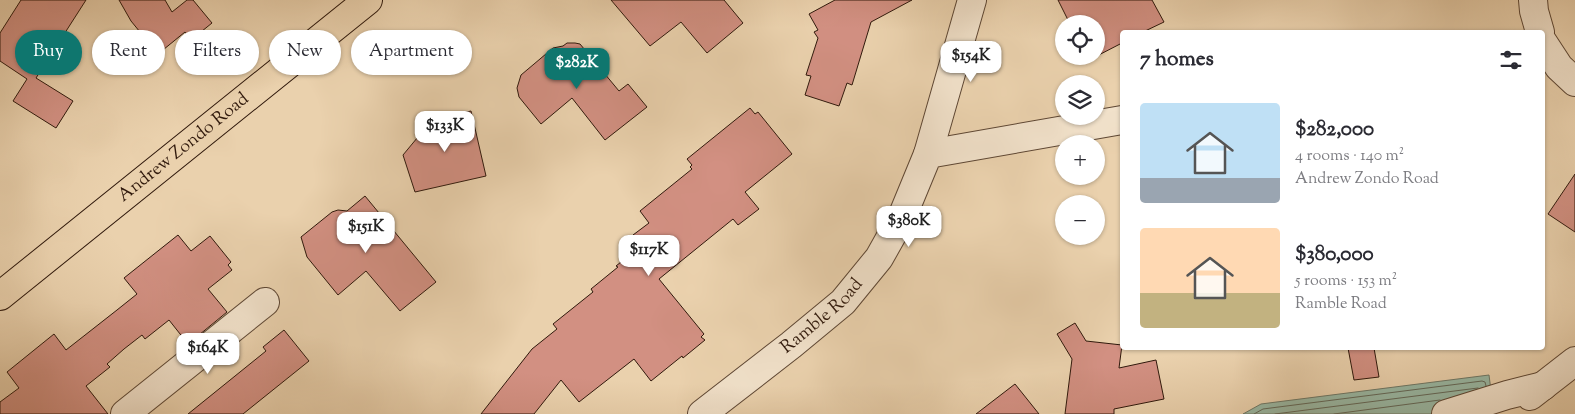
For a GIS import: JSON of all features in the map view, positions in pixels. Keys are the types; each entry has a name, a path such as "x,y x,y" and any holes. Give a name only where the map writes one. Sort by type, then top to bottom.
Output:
{"main road":[{"name":"Andrew Zondo Road","path":"0,296 368,0"}],"street":[{"name":"Ramble Road","path":"702,414 791,346 843,302 879,258 902,217 928,154 972,0"},
{"path":"1533,0 1539,30"},
{"path":"1545,45 1559,67 1575,82"},
{"path":"928,154 1120,120"},
{"path":"124,414 266,302"},
{"path":"1519,405 1575,361"},
{"path":"1446,414 1543,386"}],"water":[{"path":"1489,375 1494,414 1243,414 1261,404"}],"building":[{"path":"21,0 86,0 67,30 15,30 15,71 0,61 0,33"},
{"path":"119,0 165,0 172,12 187,0 193,0 212,23 203,30 175,30 175,40 165,48 165,30 138,30"},
{"path":"611,0 724,0 743,23 707,53 681,22 650,46"},
{"path":"835,0 912,0 871,22 852,85 847,83 839,106 805,95 811,76 806,75 818,38 814,32 818,30 809,14"},
{"path":"1058,0 1152,0 1164,22 1147,30 1120,30 1120,44 1105,52 1105,15 1066,15"},
{"path":"567,43 580,44 619,91 628,84 647,107 605,140 572,98 541,124 519,97 517,88 521,75 553,48"},
{"path":"21,75 38,75 36,78 73,101 56,128 13,101 27,79"},
{"path":"750,108 755,114 758,112 792,154 745,192 759,209 738,225 733,219 659,279 704,334 701,337 705,340 651,381 634,359 579,402 561,380 534,414 481,414 532,349 557,329 553,324 593,292 591,289 641,246 633,235 649,223 640,211 692,169 690,167 692,165 687,159"},
{"path":"471,111 486,176 415,192 403,155 432,120"},
{"path":"1575,174 1575,232 1548,214"},
{"path":"365,196 436,282 400,311 366,271 338,295 307,257 301,237 332,212 338,210 347,211"},
{"path":"178,235 191,251 210,236 231,262 228,265 232,270 208,289 227,312 188,344 169,320 145,339 142,335 124,349 107,364 110,367 86,386 108,414 0,414 0,402 19,388 7,372 54,334 66,350 137,294 124,278"},
{"path":"1075,323 1086,341 1120,345 1121,350 1119,368 1156,360 1164,399 1114,409 1114,414 1065,414 1072,359 1057,334"},
{"path":"284,330 309,361 243,414 188,414 266,351 263,347"},
{"path":"1348,350 1374,350 1379,377 1354,380"},
{"path":"1015,384 1039,414 976,414"}]}
